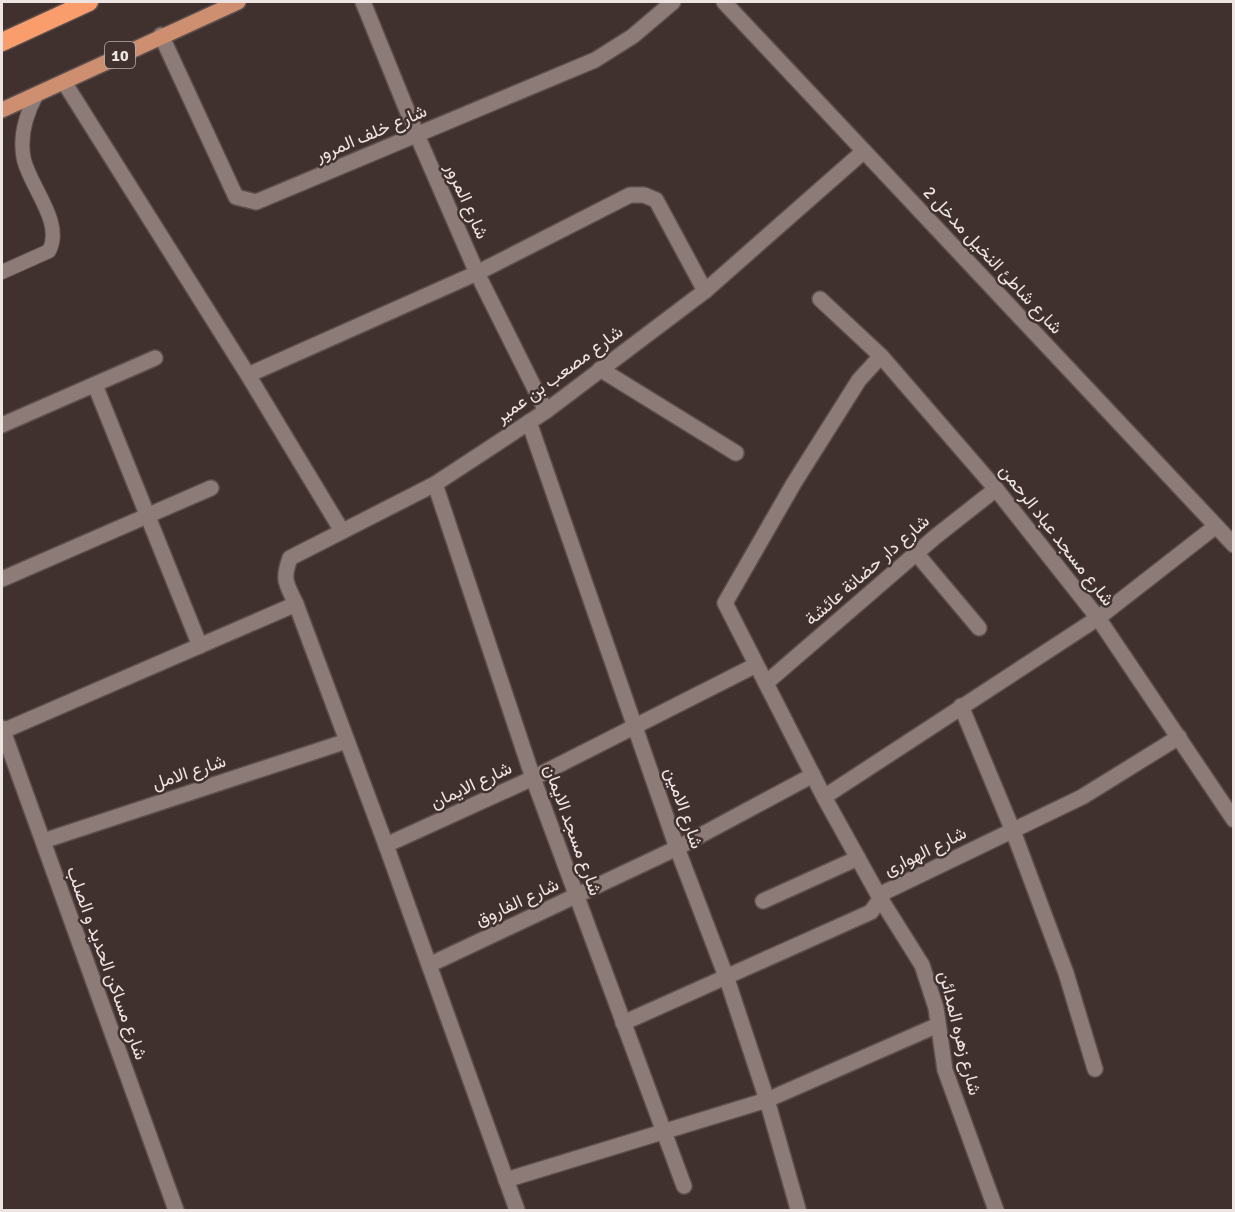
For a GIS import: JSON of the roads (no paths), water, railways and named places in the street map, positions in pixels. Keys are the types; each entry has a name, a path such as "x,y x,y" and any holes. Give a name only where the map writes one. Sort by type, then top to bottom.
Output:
{"highway":[{"path":"2,42 89,2"}],"main road":[{"name":"10","path":"2,110 161,35 238,2"}],"street":[{"name":"شارع المرور","path":"363,2 477,273 546,411"},
{"name":"شارع خلف المرور","path":"161,35 236,197 256,202 595,60 633,36 674,2"},
{"name":"شارع شاطئ النخيل مدخل 2","path":"724,2 1233,545"},
{"path":"64,81 248,375 342,531"},
{"name":"شارع مصعب بن عمير","path":"517,1210 386,845 296,604 284,578 290,558 435,484 546,411 705,291 864,150"},
{"path":"248,375 477,273 630,195 644,195 656,200 705,291"},
{"name":"شارع مسجد عباد الرحمن","path":"820,299 881,356 996,489 1098,618 1233,820"},
{"name":"شارع زهره المدائن","path":"881,356 859,380 727,597 726,609 824,797 880,898 922,965 930,984 945,1070 996,1210"},
{"path":"2,425 154,358"},
{"path":"600,369 736,453"},
{"path":"95,385 200,646"},
{"name":"شارع الامين","path":"529,422 677,848 726,979 767,1100 798,1209"},
{"name":"شارع مسجد الايمان","path":"435,484 533,778 684,1186"},
{"path":"2,579 211,489"},
{"name":"شارع دار حضانة عائشة","path":"766,683 916,553 996,489"},
{"path":"824,797 1098,618 1216,526"},
{"path":"916,553 980,628"},
{"path":"2,730 296,604"},
{"name":"شارع الايمان","path":"386,845 533,778 756,664"},
{"path":"961,706 1013,831 1066,973 1095,1069"},
{"name":"شارع مساكن الحديد و الصلب","path":"2,730 176,1210"},
{"name":"شارع الهوارى","path":"623,1023 726,979 871,912 885,892 1082,797 1179,737"},
{"name":"شارع الامل","path":"43,841 347,741"},
{"name":"شارع الفاروق","path":"429,965 677,848 813,775"},
{"path":"763,901 858,858"},
{"path":"506,1180 767,1100 938,1025"}],"lane":[{"path":"2,272 49,251 54,239 52,226 25,162 22,144 29,109 38,94"}]}
